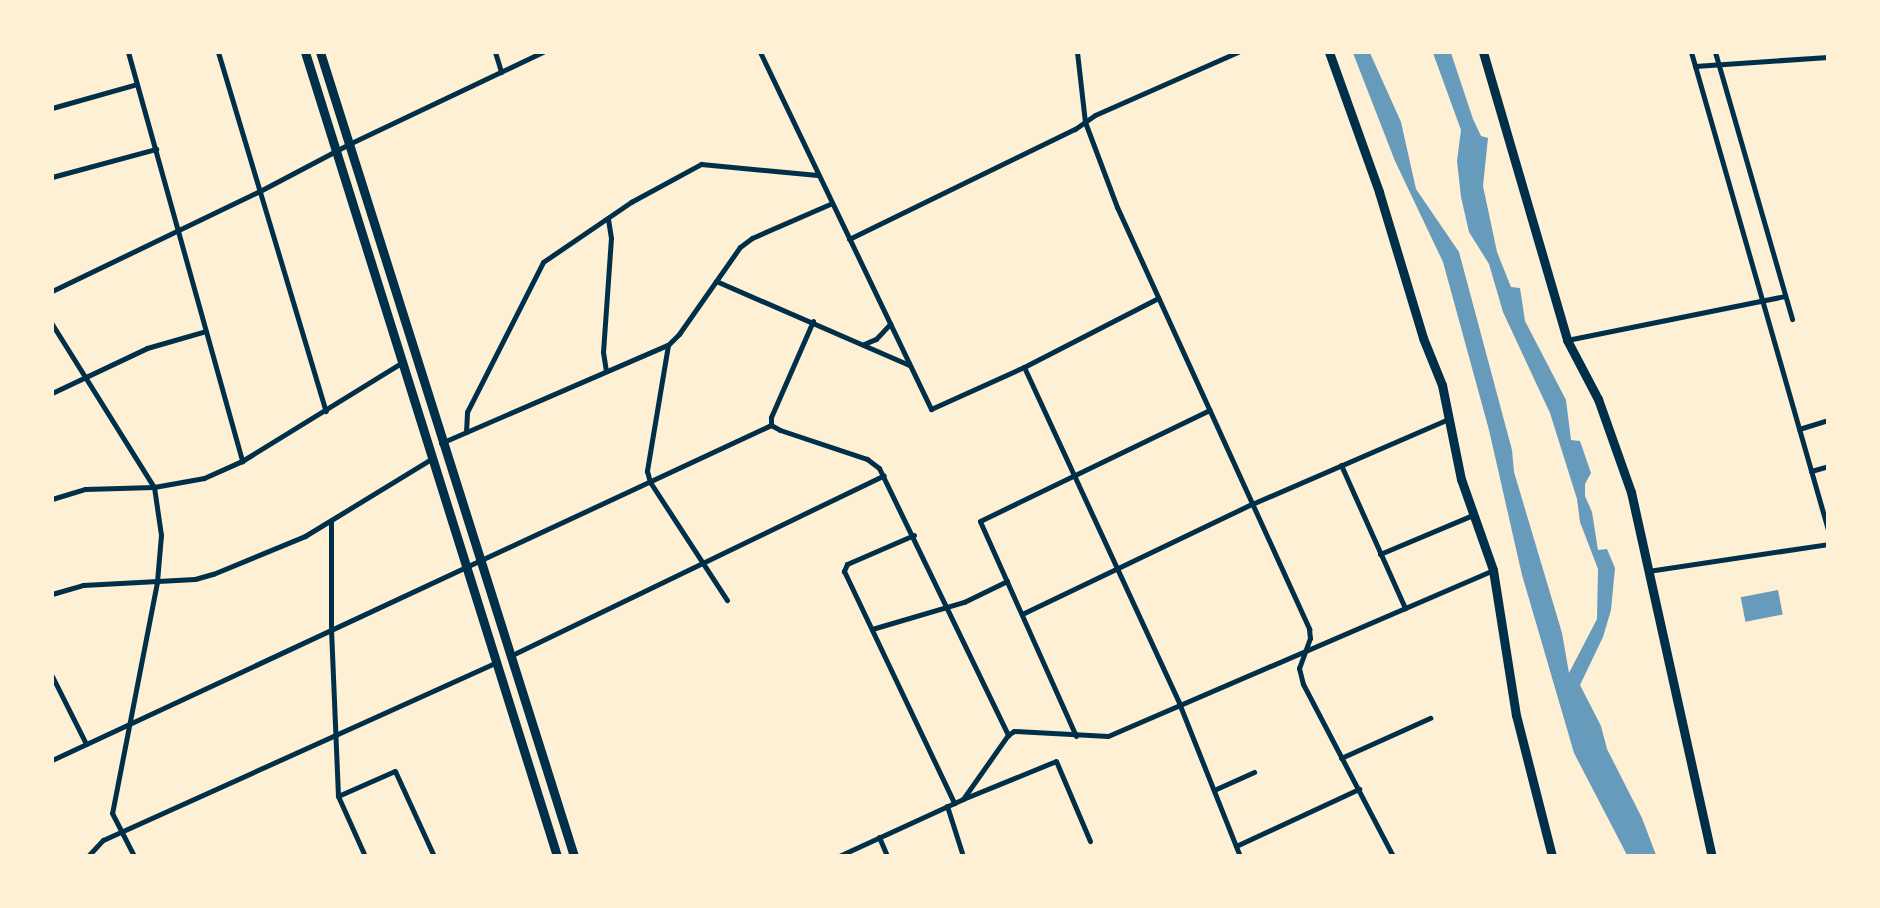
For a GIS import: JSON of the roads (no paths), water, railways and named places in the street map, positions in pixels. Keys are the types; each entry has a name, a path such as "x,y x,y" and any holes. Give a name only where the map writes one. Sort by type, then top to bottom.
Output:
{"main road":[{"path":"305,52 557,856"},
{"path":"320,52 441,443 574,856"},
{"path":"1329,52 1379,192 1415,317 1442,385 1461,479 1493,570 1516,715 1552,856"},
{"path":"1483,52 1567,340 1610,430 1631,492 1712,856"}],"street":[{"path":"128,52 242,461"},
{"path":"218,52 326,411"},
{"path":"495,52 501,72"},
{"path":"52,291 258,192 349,144 543,52"},
{"path":"760,52 931,409 1024,367 1158,298"},
{"path":"1077,52 1085,122 1117,207 1309,629 1310,638 1299,668 1303,684 1391,855"},
{"path":"849,239 1095,115 1238,52"},
{"path":"1691,52 1828,529"},
{"path":"1715,52 1792,319"},
{"path":"1695,66 1828,57"},
{"path":"52,108 137,83"},
{"path":"52,177 156,149"},
{"path":"466,432 467,412 540,265 608,218 701,164 817,175"},
{"path":"441,443 668,345 679,334 747,241 832,203"},
{"path":"606,371 603,352 611,238 608,218"},
{"path":"716,281 909,365"},
{"path":"1567,340 1761,303 1785,296"},
{"path":"771,425 771,417 813,321"},
{"path":"52,324 154,487 161,535 157,582 112,813 134,856"},
{"path":"864,344 876,339 890,324"},
{"path":"52,393 147,348 206,331"},
{"path":"668,345 646,464 650,482 706,563 727,600"},
{"path":"52,499 85,489 154,487 194,481 242,461 403,362"},
{"path":"1024,367 1179,704 1240,856"},
{"path":"1076,736 980,521 1210,410"},
{"path":"1022,614 1252,504 1448,419"},
{"path":"1799,429 1828,420"},
{"path":"771,425 867,459 884,475 1008,735"},
{"path":"52,760 480,558 771,425"},
{"path":"52,594 83,585 157,582 214,574 284,545 331,521 431,459"},
{"path":"1341,465 1405,608"},
{"path":"1811,471 1828,466"},
{"path":"510,656 884,475"},
{"path":"1380,554 1473,515"},
{"path":"331,521 331,629 338,796 365,856"},
{"path":"914,535 847,564 844,571 951,804 963,856"},
{"path":"1648,571 1828,544"},
{"path":"963,799 1008,735 1020,730 1076,736 1108,736 1493,570"},
{"path":"872,629 948,608 1007,581"},
{"path":"88,856 103,841 121,832 498,662"},
{"path":"52,676 86,744"},
{"path":"1341,758 1430,718"},
{"path":"839,856 951,804 1056,761 1090,841"},
{"path":"338,796 395,771 435,856"},
{"path":"1214,790 1254,772"},
{"path":"1236,846 1359,789"},
{"path":"879,837 887,856"}],"water":[{"path":"1353,53 1370,53 1401,122 1416,189 1459,252 1512,450 1514,472 1562,633 1569,673 1597,619 1598,569 1580,522 1577,499 1550,413 1503,312 1489,264 1469,232 1457,161 1461,130 1433,53 1451,53 1473,119 1481,136 1488,138 1483,186 1497,252 1511,287 1520,288 1525,321 1566,400 1571,440 1580,441 1591,473 1585,484 1585,496 1592,512 1598,550 1607,549 1615,568 1611,610 1603,637 1580,685 1601,726 1607,749 1642,818 1656,855 1627,855 1574,753 1522,575 1489,430 1443,262 1395,161"},
{"path":"1778,590 1783,615 1745,622 1741,597"}]}
